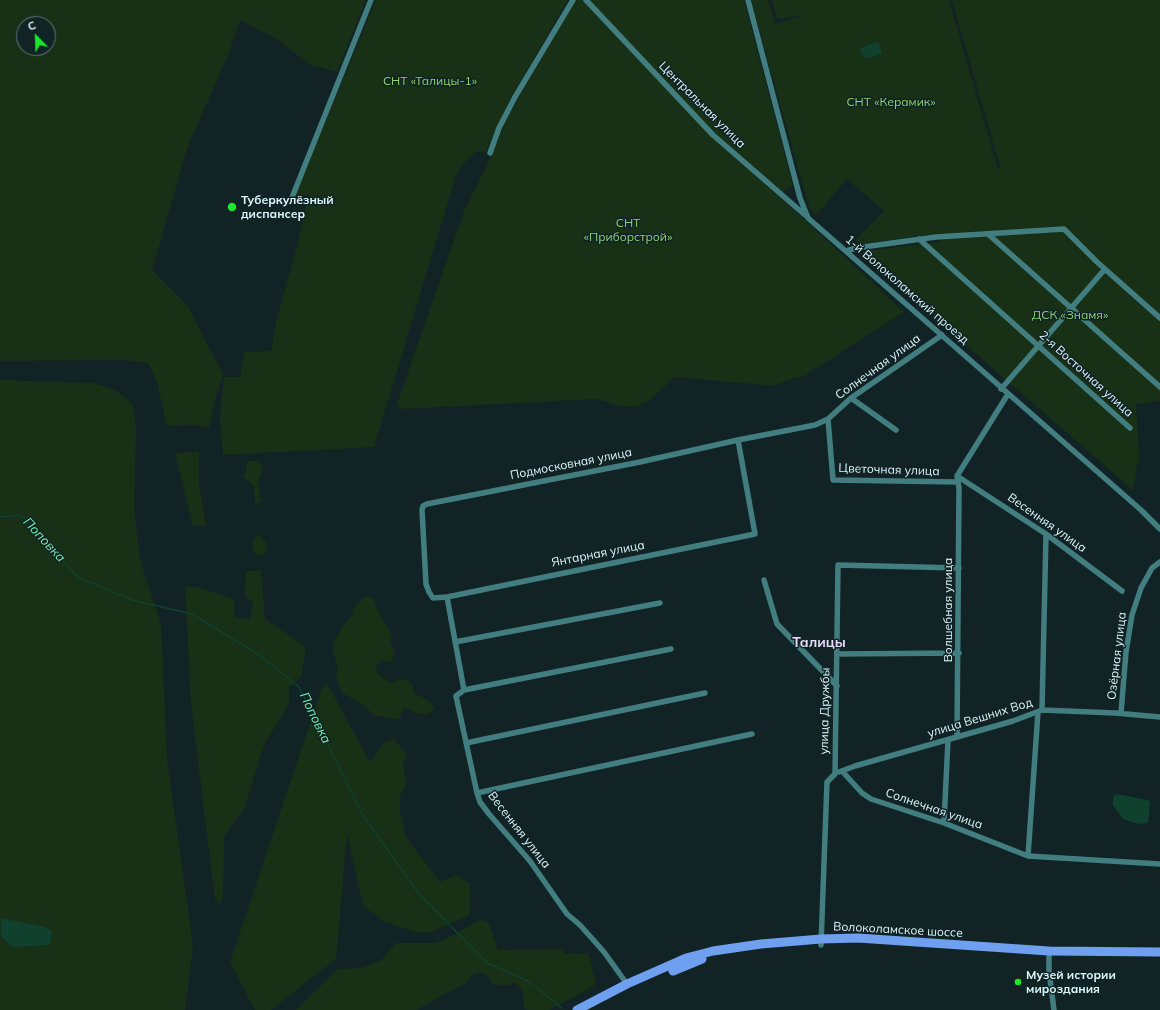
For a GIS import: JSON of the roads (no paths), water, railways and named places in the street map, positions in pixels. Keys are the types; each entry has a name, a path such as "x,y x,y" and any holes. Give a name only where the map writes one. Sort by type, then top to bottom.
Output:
{"main road":[{"name":"Волоколамское шоссе","path":"590,1010 630,989 701,960 821,942"},
{"name":"Волоколамское шоссе","path":"577,1010 627,984 699,954 761,944 821,942 1049,954 1160,958"},
{"name":"Волоколамское шоссе","path":"1049,954 1160,952"}],"street":[{"path":"291,200 371,0"},
{"path":"490,153 499,128 515,97 573,0"},
{"name":"Центральная улица","path":"586,0 713,135 808,218"},
{"name":"1-й Волоколамский проезд","path":"748,0 801,204 808,218 942,335 1001,389 1141,510 1160,529"},
{"path":"846,251 920,239 1064,229 1105,269 1160,318"},
{"path":"988,234 1160,387"},
{"name":"2-я Восточная улица","path":"920,239 1038,347 1130,428"},
{"path":"1001,389 1105,269"},
{"name":"Солнечная улица","path":"828,419 851,398 942,335"},
{"path":"957,479 1008,394"},
{"path":"851,398 896,430"},
{"name":"Цветочная улица","path":"828,419 833,480 957,479"},
{"name":"Подмосковная улица","path":"447,597 433,598 426,584 423,506 815,425 828,419"},
{"name":"Янтарная улица","path":"447,597 755,534 738,440"},
{"name":"Весенняя улица","path":"957,479 1046,534 1122,591"},
{"name":"Волшебная улица","path":"957,479 959,568 957,737"},
{"path":"1028,856 1040,711 1046,534"},
{"name":"Озёрная улица","path":"1121,713 1126,652 1132,615 1141,588 1152,568 1160,562"},
{"name":"улица Дружбы","path":"835,774 838,654 838,565 959,568"},
{"path":"764,580 777,624 837,686"},
{"path":"447,597 464,690 671,648"},
{"path":"455,642 660,603"},
{"path":"838,654 959,653"},
{"name":"Весенняя улица","path":"464,690 456,696 456,700 477,793 489,814 530,861 567,914 580,925 604,952 627,984"},
{"path":"466,744 705,693"},
{"name":"улица Вешних Вод","path":"835,774 1013,721 1040,711 1121,713 1160,717"},
{"path":"477,793 752,734"},
{"path":"944,823 948,740"},
{"name":"Солнечная улица","path":"842,771 862,793 871,799 944,823 1028,856 1160,864"},
{"path":"821,942 827,782 835,774"},
{"path":"1049,954 1054,1010"}],"waterway":[{"name":"Поповка","path":"0,517 21,515 78,577 132,600 192,614 258,654 299,687 362,814 419,894 487,963 528,981 562,1008"}],"place":[{"name":"Туберкулёзный диспансер","path":"232,207"},
{"name":"Музей истории мироздания","path":"1018,982"}],"district":[{"name":"Талицы","path":"819,643"}],"park label":[{"name":"СНТ «Талицы-1»","path":"430,81"},
{"name":"СНТ «Керамик»","path":"891,102"},
{"name":"СНТ «Приборстрой»","path":"628,230"},
{"name":"ДСК «Знамя»","path":"1070,315"}]}
